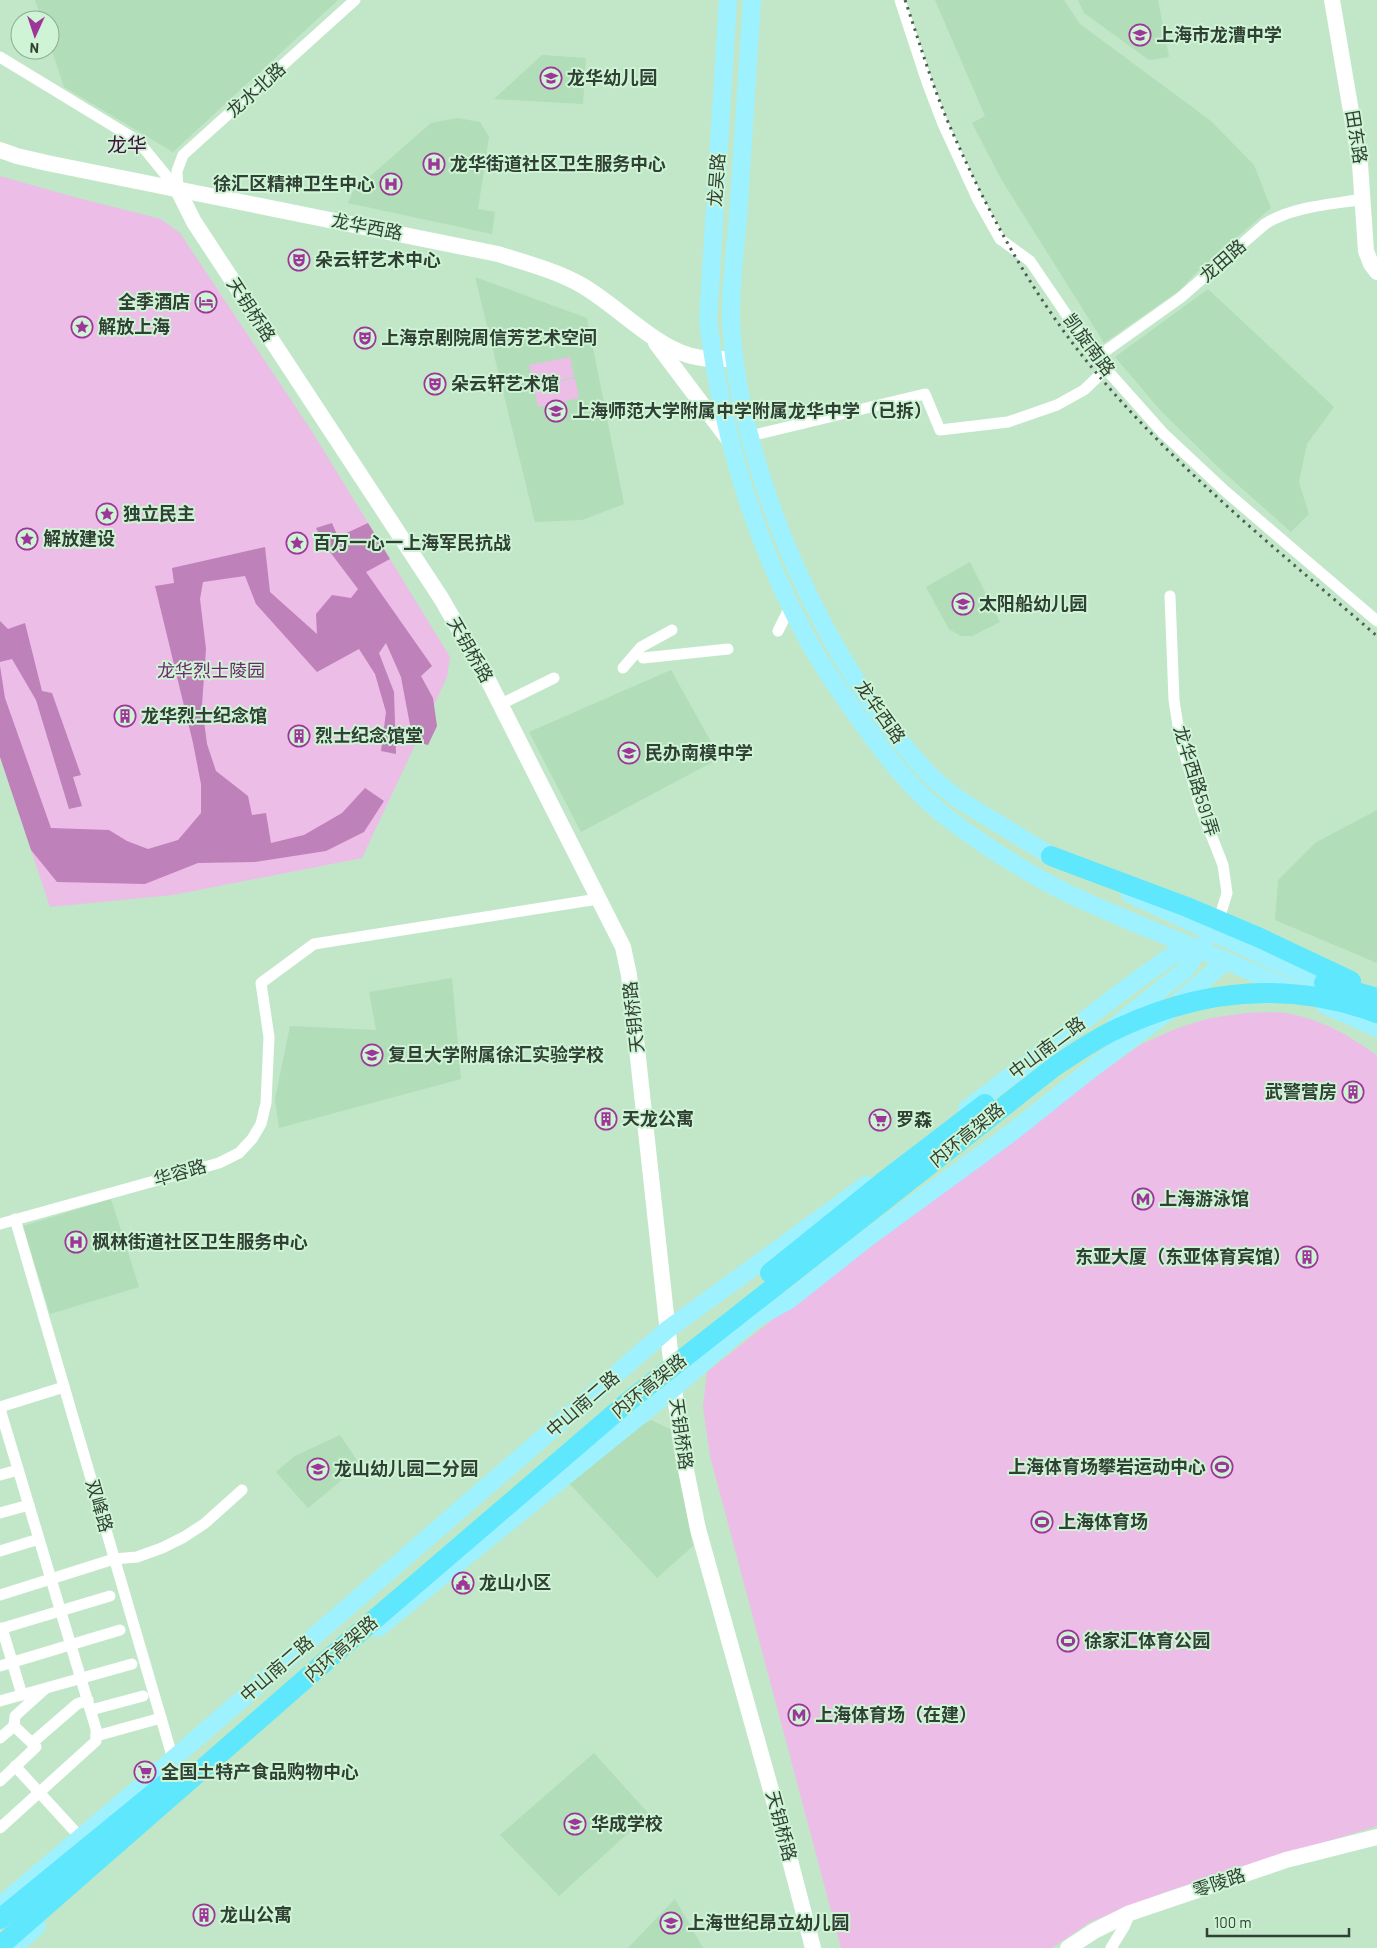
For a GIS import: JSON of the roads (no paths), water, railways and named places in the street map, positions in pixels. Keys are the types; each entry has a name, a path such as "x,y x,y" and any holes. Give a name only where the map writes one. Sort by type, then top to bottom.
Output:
{"highway":[{"path":"1051,856 1187,907 1260,938 1377,996"},
{"name":"内环高架路","path":"0,1919 131,1813 627,1389 883,1182 1062,1047 1114,1016 1147,1003 1170,996 1232,983 1278,980 1315,982 1377,996"},
{"name":"内环高架路","path":"0,1946 629,1401 1054,1067 1117,1028 1148,1015 1172,1007 1232,994 1285,992 1314,995 1377,1013"},
{"path":"758,1317 786,1291 985,1130 997,1112"}],"main road":[{"name":"龙吴路","path":"713,359 708,320 728,0"},
{"name":"龙吴路","path":"734,359 731,319 752,0"},
{"name":"龙华西路","path":"713,359 729,440 747,499 770,560 803,632 846,700 889,760 922,798 954,823 994,850 1058,888 1154,932 1199,949"},
{"name":"龙华西路","path":"734,359 750,436 767,494 790,552 823,626 864,692 905,748 936,781 966,805 1051,856 1215,932"},
{"name":"中山南二路","path":"758,1317 777,1289 1032,1092 1184,971 1199,949 1215,932"},
{"path":"1215,932 1345,993 1377,1013"},
{"name":"中山南二路","path":"0,1906 173,1759 667,1330 916,1148 1140,978 1174,954 1199,949"},
{"path":"1199,949 1377,1028"},
{"name":"中山南二路","path":"13,1948 217,1767 280,1708 674,1388 758,1317 789,1300 866,1239 1011,1132 1170,1010 1222,964 1228,962"}],"street":[{"name":"龙水北路","path":"178,190 177,171 183,155 355,0"},
{"name":"凯旋南路","path":"900,0 943,124 996,234 1024,256 1035,268 1097,357 1139,408 1193,462 1377,622"},
{"name":"田东路","path":"1332,0 1355,127 1368,257 1377,271"},
{"path":"0,57 138,142 178,190"},
{"name":"龙华西路","path":"0,150 17,156 178,190 498,254 552,272 581,285 606,300 675,350 689,356 734,359"},
{"name":"天钥桥路","path":"178,190 199,230 441,598 501,704 623,947 629,975 667,1330 683,1455 698,1529 813,1948"},
{"name":"龙田路","path":"1097,357 1180,298 1265,224 1277,216 1363,199"},
{"path":"645,330 729,440"},
{"path":"750,436 925,394 940,430 1008,422 1071,398 1084,390 1106,369"},
{"name":"龙华西路591弄","path":"1170,596 1174,700 1180,739 1201,809 1223,865 1227,893 1215,932"},
{"path":"778,631 791,605"},
{"path":"623,668 641,647 672,630"},
{"path":"643,658 728,649"},
{"path":"501,704 554,678"},
{"name":"华容路","path":"0,1224 219,1163 239,1153 252,1139 261,1124 266,1103 269,1037 261,984 314,944 598,899"},
{"name":"双峰路","path":"15,1219 173,1759 192,1788"},
{"path":"0,1828 96,1741 96,1728 0,1408 64,1387"},
{"path":"0,1475 18,1470"},
{"path":"0,1595 114,1559 137,1558 184,1537 204,1524 242,1490"},
{"path":"0,1514 29,1505"},
{"path":"0,1551 39,1539"},
{"path":"22,1695 1,1629 110,1596"},
{"path":"0,1666 120,1630"},
{"path":"0,1781 36,1747 1,1701 80,1677 132,1664"},
{"path":"0,1738 48,1687"},
{"path":"32,1743 77,1704 89,1706 143,1696"},
{"path":"96,1736 161,1718"},
{"path":"15,1766 81,1838"},
{"name":"零陵路","path":"1068,1948 1094,1931 1130,1913 1286,1860 1377,1837"},
{"path":"1111,1948 1121,1933 1130,1913"}],"railway":[{"path":"905,0 942,107 979,189 1014,255 1033,286 1076,347 1131,412 1198,479 1268,543 1377,636"}],"place":[{"name":"上海市龙漕中学","path":"1140,35"},
{"name":"龙华幼儿园","path":"551,78"},
{"name":"龙华街道社区卫生服务中心","path":"434,164"},
{"name":"徐汇区精神卫生中心","path":"391,184"},
{"name":"朵云轩艺术中心","path":"299,260"},
{"name":"全季酒店","path":"206,302"},
{"name":"解放上海","path":"82,327"},
{"name":"上海京剧院周信芳艺术空间","path":"365,338"},
{"name":"朵云轩艺术馆","path":"435,384"},
{"name":"上海师范大学附属中学附属龙华中学（已拆）","path":"556,411"},
{"name":"独立民主","path":"107,514"},
{"name":"解放建设","path":"27,539"},
{"name":"百万一心一上海军民抗战","path":"297,543"},
{"name":"太阳船幼儿园","path":"963,604"},
{"name":"龙华烈士纪念馆","path":"125,716"},
{"name":"烈士纪念馆堂","path":"299,736"},
{"name":"民办南模中学","path":"629,753"},
{"name":"复旦大学附属徐汇实验学校","path":"372,1055"},
{"name":"武警营房","path":"1353,1092"},
{"name":"天龙公寓","path":"606,1119"},
{"name":"罗森","path":"880,1120"},
{"name":"上海游泳馆","path":"1143,1199"},
{"name":"枫林街道社区卫生服务中心","path":"76,1242"},
{"name":"东亚大厦（东亚体育宾馆）","path":"1307,1257"},
{"name":"上海体育场攀岩运动中心","path":"1222,1467"},
{"name":"龙山幼儿园二分园","path":"318,1469"},
{"name":"上海体育场","path":"1042,1522"},
{"name":"龙山小区","path":"463,1583"},
{"name":"徐家汇体育公园","path":"1068,1641"},
{"name":"上海体育场（在建）","path":"799,1715"},
{"name":"全国土特产食品购物中心","path":"145,1772"},
{"name":"华成学校","path":"575,1824"},
{"name":"龙山公寓","path":"204,1915"},
{"name":"上海世纪昂立幼儿园","path":"671,1923"}],"district":[{"name":"龙华","path":"127,145"}],"park label":[{"name":"龙华烈士陵园","path":"211,671"}]}
